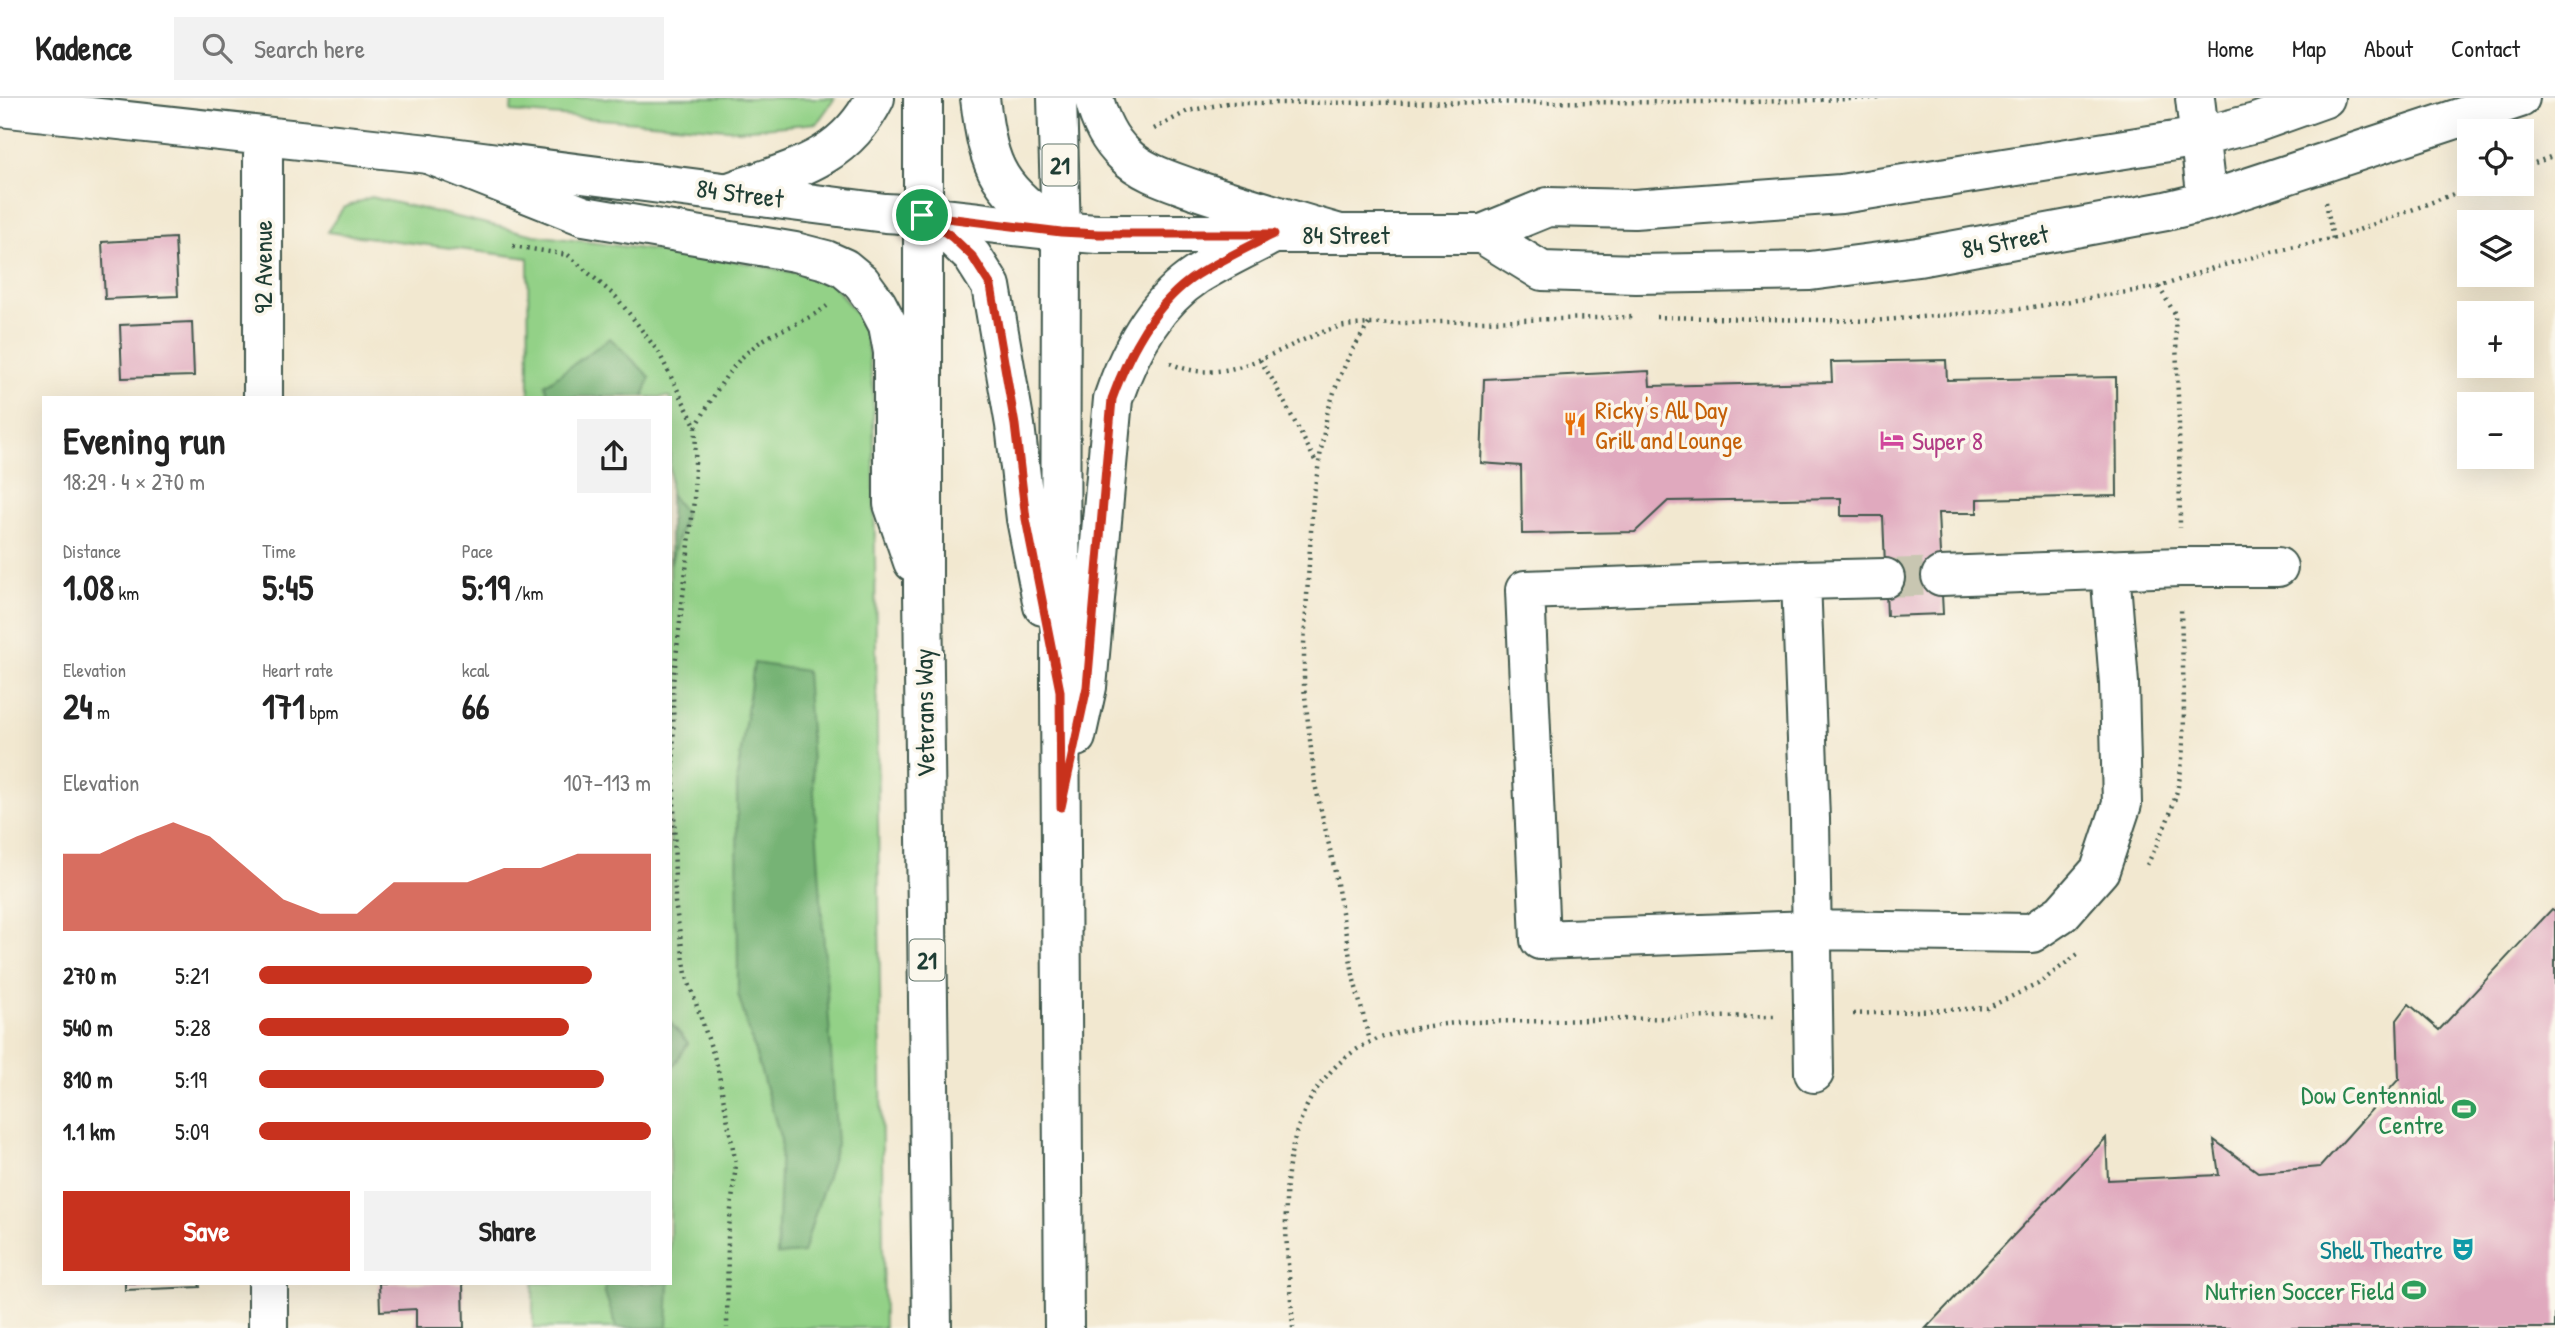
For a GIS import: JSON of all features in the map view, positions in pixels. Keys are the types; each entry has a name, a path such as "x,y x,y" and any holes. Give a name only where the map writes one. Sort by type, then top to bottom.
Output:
{"main road":[{"path":"729,192 826,155 850,136 861,123 874,98"},
{"name":"Veterans Way","path":"923,98 923,592 932,1328"},
{"path":"980,98 984,133 993,166 1012,193 1061,232"},
{"name":"21","path":"1057,98 1061,232 1060,691 1064,1328"},
{"path":"1094,98 1098,116 1124,155 1142,168 1235,204 1340,234"},
{"path":"2195,98 2207,201"},
{"name":"84 Street","path":"0,107 428,154 885,213 1061,232 1482,234 1548,207 1634,209 1840,194 2200,137 2254,110 2325,98"},
{"name":"84 Street","path":"1482,234 1542,271 1636,274 1810,271 1918,257 2207,201 2520,98"},
{"path":"2254,110 2263,183"},
{"name":"92 Avenue","path":"263,136 263,396"},
{"path":"428,154 584,216 805,255 844,268 861,282 888,325 893,352 893,503 923,592"},
{"path":"922,215 972,256 991,286 1015,425 1026,519 1060,691"},
{"path":"1061,807 1087,687 1112,399 1125,365 1151,321 1168,299 1196,276 1274,234"},
{"path":"1941,576 2110,569 2278,567"},
{"path":"1885,578 1525,590 1540,940 1811,930 2032,933 2062,914 2100,870 2122,804 2119,684 2110,569"},
{"path":"1801,580 1810,818 1814,1073"},
{"path":"268,1285 268,1328"}],"path":[{"path":"1124,155 1158,125 1188,111 1228,103 1329,100 1387,103 1881,98"},
{"path":"2534,163 2555,155"},
{"path":"568,256 616,297 659,353 696,428"},
{"path":"727,1328 728,1237 736,1164 717,1065 686,974 675,902 673,683 694,500 696,428 725,376 753,346 814,316 861,282"},
{"path":"1369,324 1336,383 1317,465 1304,644 1304,687 1315,784 1334,867 1354,980 1370,1041"},
{"path":"1259,360 1272,379 1317,465"}],"green space":[{"path":"512,98 835,98 817,123 739,130 511,112"},
{"path":"371,197 535,235 735,261 828,279 864,323 873,387 884,1328 533,1328 533,1285 672,1285 672,396 529,396 528,258 327,232 343,208"},
{"path":"610,338 650,377 643,396 549,396 545,385"},
{"path":"672,497 685,513 672,558"},
{"path":"754,663 806,671 837,1144 803,1253 777,1255 781,1140 738,994 737,778"},
{"path":"672,1024 688,1043 672,1069"},
{"path":"605,1285 669,1285 667,1328 617,1328 605,1293"}],"building":[{"path":"175,238 178,296 105,299 102,242"},
{"path":"192,322 194,376 122,378 120,325"},
{"name":"Super 8","path":"1946,360 1947,380 2116,377 2117,496 1977,499 1977,513 1938,513 1943,614 1887,616 1883,516 1841,516 1841,498 1668,501 1635,532 1522,534 1521,466 1481,463 1484,379 1649,371 1650,386 1832,382 1831,362"},
{"name":"Dow Centennial Centre","path":"2552,909 2555,911 2555,1328 1926,1328 2106,1138 2108,1180 2219,1175 2214,1140 2258,1172 2320,1167 2399,1079 2397,1020 2409,1004 2439,1030"},
{"path":"125,1285 200,1287 125,1290"},
{"path":"379,1285 463,1285 464,1328 416,1328 416,1309 380,1311"}],"tunnel":[{"path":"1885,578 1941,576"}],"place":[{"name":"Ricky's All Day Grill and Lounge","path":"1575,424"},
{"name":"Super 8","path":"1892,440"},
{"name":"Dow Centennial Centre","path":"2464,1109"},
{"name":"Shell Theatre","path":"2463,1249"},
{"name":"Nutrien Soccer Field","path":"2414,1290"}],"route":[{"path":"922,215 1098,234 1274,234 1196,276 1168,299 1151,321 1125,365 1112,399 1087,687 1061,807 1060,691 1026,519 1015,425 991,286 972,256 922,215"}]}
